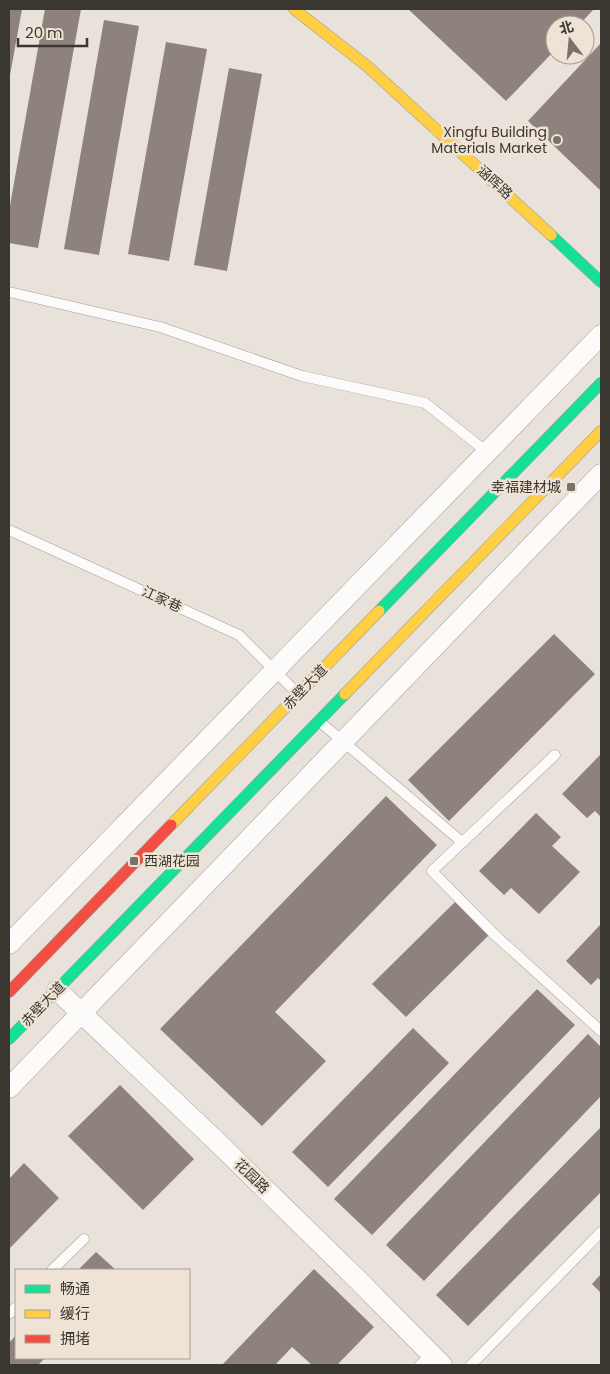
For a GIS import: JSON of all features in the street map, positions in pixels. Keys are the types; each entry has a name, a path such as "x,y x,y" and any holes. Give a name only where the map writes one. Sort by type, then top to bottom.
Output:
{"main road":[{"name":"涵晖路","path":"297,10 367,66 601,282"},
{"name":"赤壁大道","path":"9,992 601,383"},
{"name":"赤壁大道","path":"9,1039 601,431"}],"street":[{"path":"9,944 601,335"},
{"path":"9,1088 601,474"},
{"name":"花园路","path":"57,990 214,1138 357,1279 431,1362"}],"lane":[{"path":"9,292 160,327 302,376 425,402 487,452"},
{"name":"江家巷","path":"9,530 239,634 298,694"},
{"path":"319,722 462,842"},
{"path":"555,755 432,871 496,936 601,1031"},
{"path":"471,1365 601,1232"},
{"path":"53,1269 84,1239"}],"building":[{"path":"9,9 22,9 10,75 9,75"},
{"path":"45,9 81,9 38,248 9,243 9,211"},
{"path":"408,9 594,9 588,15 545,15 545,60 506,101"},
{"path":"104,20 139,26 99,255 64,249"},
{"path":"166,42 207,49 169,261 128,254"},
{"path":"601,43 601,191 528,121 580,65 595,65 595,49"},
{"path":"229,68 262,74 227,271 194,265"},
{"path":"554,634 595,674 449,821 408,780"},
{"path":"601,754 601,817 595,811 587,818 562,794"},
{"path":"386,796 437,845 275,1012 326,1061 262,1126 160,1029"},
{"path":"536,813 561,837 552,846 580,872 539,914 511,888 504,895 479,871"},
{"path":"455,902 489,935 406,1017 372,984"},
{"path":"601,924 601,981 598,978 591,985 566,961"},
{"path":"537,989 575,1025 372,1235 334,1199"},
{"path":"413,1028 449,1063 328,1187 292,1152"},
{"path":"588,1034 601,1047 601,1096 424,1281 386,1245"},
{"path":"120,1085 194,1159 143,1210 68,1136"},
{"path":"601,1127 601,1192 468,1326 436,1295"},
{"path":"24,1163 59,1198 9,1249 9,1179"},
{"path":"96,1252 115,1269 79,1269"},
{"path":"314,1269 374,1327 337,1365 312,1365 292,1347 275,1365 222,1365"},
{"path":"601,1274 601,1293 592,1284"},
{"path":"15,1336 15,1359 44,1359 38,1365 9,1365 9,1343"}],"traffic: fast":[{"path":"551,235 601,282"},
{"path":"379,611 601,383"},
{"path":"9,1039 345,694"}],"traffic: slow":[{"path":"294,9 367,66 551,235"},
{"path":"345,694 601,431"},
{"path":"171,825 379,611"}],"traffic: jam":[{"path":"9,992 171,825"}],"place":[{"name":"Xingfu Building Materials Market","path":"557,140"},
{"name":"幸福建材城","path":"571,487"},
{"name":"西湖花园","path":"134,861"}]}
